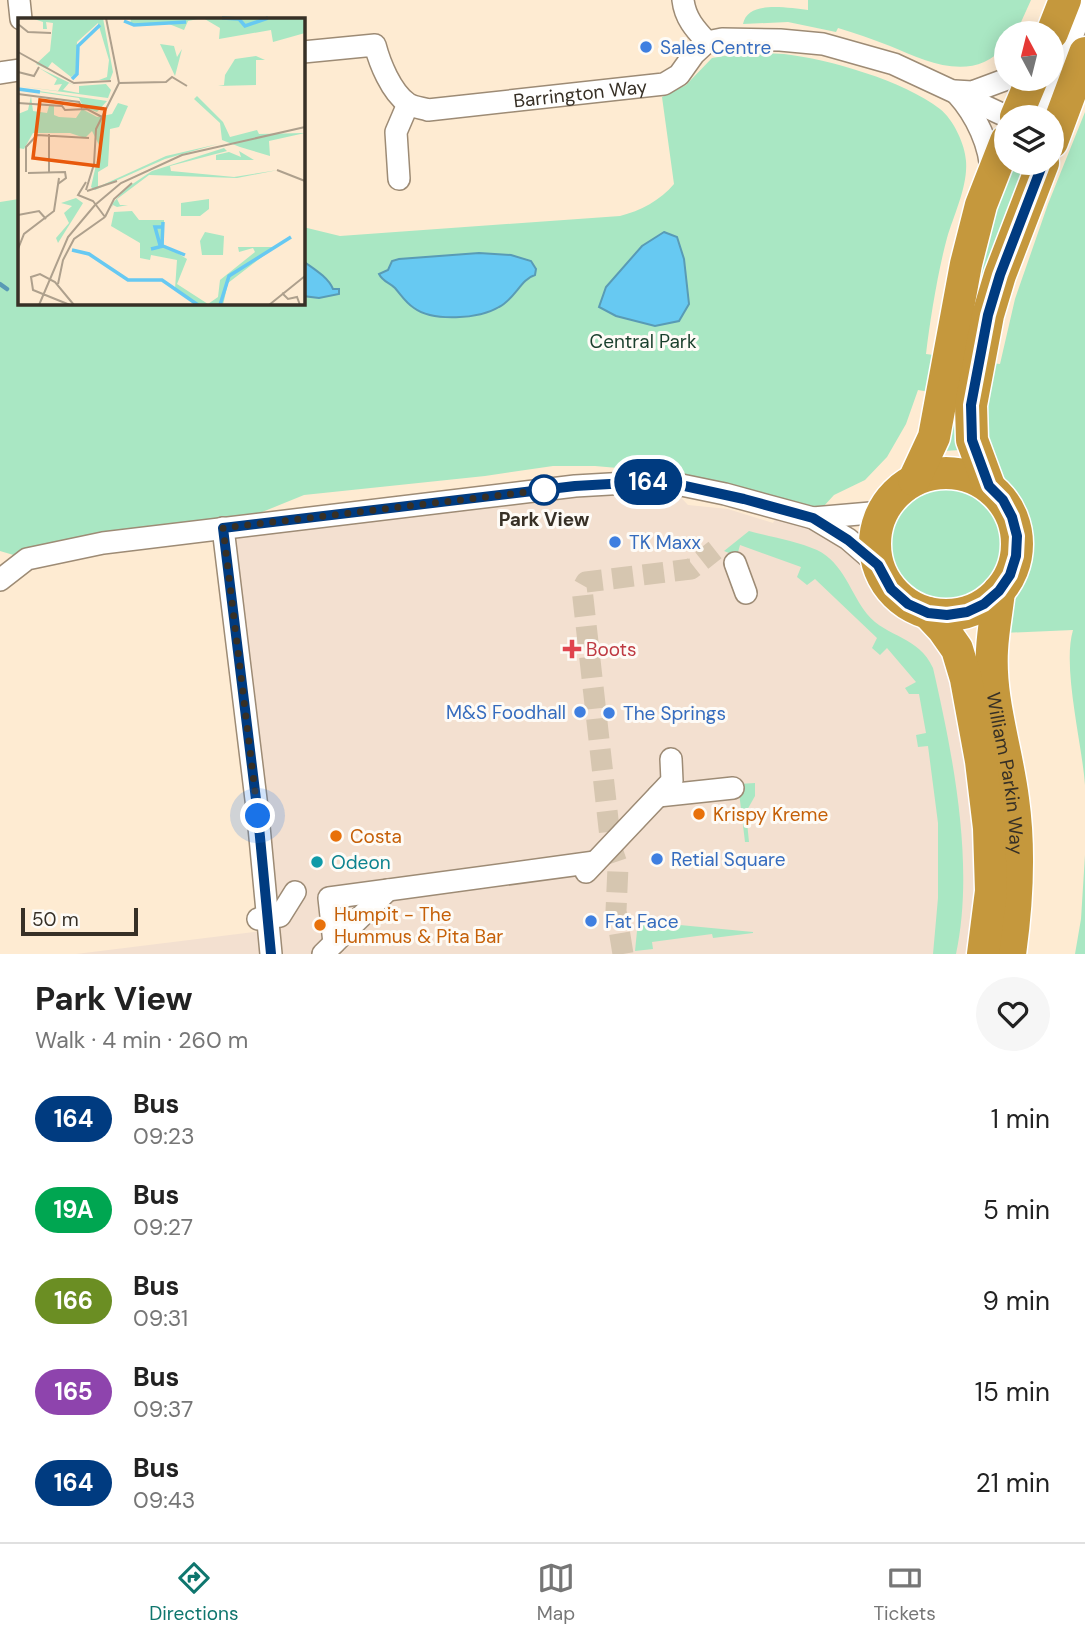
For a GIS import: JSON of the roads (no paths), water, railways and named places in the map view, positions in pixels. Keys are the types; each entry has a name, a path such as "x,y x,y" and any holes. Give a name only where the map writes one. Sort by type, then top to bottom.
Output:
{"highway":[{"path":"1057,21 1065,0"},
{"path":"1064,110 1085,53"},
{"path":"914,480 934,437 966,264 981,205 994,173"},
{"path":"989,486 972,440 971,405 988,315 1000,275 1038,175"},
{"path":"952,472 989,486 1003,500 1017,536 1016,556 1010,575 999,591 984,604 967,612 947,615 928,613 908,604 891,589 878,565 875,538 882,512 898,490 914,480 932,473 952,472"},
{"name":"William Parkin Way","path":"999,591 992,652 995,698 1014,800 1017,864 1010,954"},
{"name":"William Parkin Way","path":"928,613 957,649 966,679 981,761 989,828 991,891 983,954"}],"street":[{"path":"19,0 21,18"},
{"path":"683,0 690,23 707,42 722,39 758,39 823,44 894,64 994,110"},
{"path":"1044,105 1085,4"},
{"name":"Barrington Way","path":"408,104 428,110 664,84 680,75 694,54 707,42"},
{"path":"304,52 375,45 381,68 408,104 396,132 399,179"},
{"path":"0,73 18,70"},
{"path":"953,90 972,92 994,84"},
{"path":"953,90 978,125 991,164 991,181"},
{"path":"0,580 27,559 103,543 575,486 662,481 813,518 848,540 878,565"},
{"path":"813,518 882,512"},
{"path":"223,528 258,816 261,918 271,954"},
{"path":"735,563 746,593"},
{"path":"328,949 329,898 590,867 673,781 671,759"},
{"path":"658,796 733,788"},
{"path":"328,949 388,891"},
{"path":"261,918 280,916 295,892"}],"water":[{"path":"664,232 677,237 684,259 689,304 679,321 655,326 616,316 599,307 606,287 642,246"},
{"path":"479,253 511,255 531,261 536,269 535,275 499,307 480,314 444,317 414,308 379,274 388,270 392,261 399,259"},
{"path":"304,262 324,277 333,289 339,289 339,294 319,298 304,296"}],"waterway":[{"path":"0,284 7,289"}],"tunnel":[{"path":"623,954 616,911 618,867 611,846 582,589 586,582 691,569 715,550"}],"place":[{"name":"Sales Centre","path":"646,47"},
{"name":"Park View","path":"544,490"},
{"name":"TK Maxx","path":"615,542"},
{"name":"Boots","path":"572,649"},
{"name":"M&S Foodhall","path":"580,712"},
{"name":"The Springs","path":"609,713"},
{"name":"Krispy Kreme","path":"699,814"},
{"name":"Costa","path":"336,836"},
{"name":"Retial Square","path":"657,859"},
{"name":"Odeon","path":"317,862"},
{"name":"Fat Face","path":"591,921"},
{"name":"Humpit - The Hummus & Pita Bar","path":"320,925"}],"park label":[{"name":"Central Park","path":"643,341"}]}
